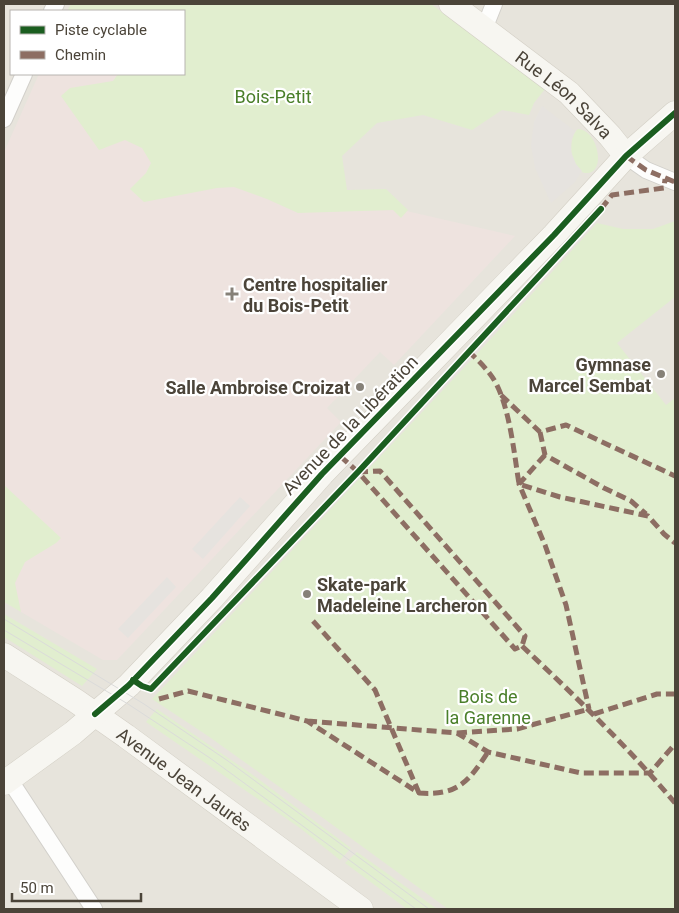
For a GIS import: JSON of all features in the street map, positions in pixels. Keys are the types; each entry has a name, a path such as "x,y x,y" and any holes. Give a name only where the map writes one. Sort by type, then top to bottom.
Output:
{"street":[{"name":"Rue Léon Salva","path":"451,4 569,93 610,136 626,156 646,170 675,182"},
{"path":"484,29 494,4"},
{"path":"4,119 24,75"},
{"name":"Avenue de la Libération","path":"6,781 73,733 129,685 205,605 322,474 567,222 626,156 675,113"},
{"name":"Avenue Jean Jaurès","path":"4,655 95,714 361,909"},
{"path":"6,781 94,909"}],"shaded area":[{"path":"4,4 675,4 675,909 4,909"},
{"name":"Centre hospitalier du Bois-Petit","path":"71,4 431,4 328,141 335,199 376,204 515,236 394,365 380,352 327,408 341,422 117,660 103,660 4,602 4,152 39,75 185,75 185,10 68,10"},
{"path":"542,106 575,131 571,140 571,152 576,164 582,171 575,182 551,203 535,168 531,145 534,122"},
{"path":"240,497 250,506 203,559 192,549"},
{"path":"167,577 176,587 128,638 118,629"}],"green space":[{"name":"Bois-Petit","path":"71,4 431,4 545,89 534,103 529,115 502,110 472,130 423,115 377,123 342,156 347,190 386,189 408,210 401,218 393,210 298,213 234,187 217,188 144,202 130,189 146,173 151,163 142,148 125,140 99,150 61,96 70,88 113,81 117,75 185,75 185,10 68,10"},
{"path":"578,129 585,131 591,136 597,151 597,165 594,171 588,173 582,172 578,168 572,156 572,140"},
{"name":"Bois de la Garenne","path":"675,221 675,297 617,343 666,405 675,398 675,909 448,909 208,736 152,699 474,357 597,223 623,229 653,229"},
{"path":"4,485 61,538 25,562 15,583 21,612 4,602"},
{"path":"4,614 97,669 82,686 4,637"},
{"path":"157,709 253,775 351,848 340,860 300,828 146,722"},
{"path":"357,852 437,909 407,909 345,863"}],"tram line":[{"path":"4,619 144,704 228,761 429,909"},
{"path":"4,630 128,704 210,758 416,909"}],"marked path":[{"path":"626,156 646,170 675,182"},
{"path":"601,209 612,195 664,188 665,179"},
{"path":"468,351 490,374 502,397 510,426 519,484 560,497 648,516 675,543"},
{"path":"501,395 540,432 566,425 675,476"},
{"path":"540,432 545,455 631,501 646,514"},
{"path":"545,455 519,484 545,545 566,605 589,709"},
{"path":"340,456 358,472 515,649 522,646"},
{"path":"358,472 380,471 525,636 522,646"},
{"path":"313,621 375,690 419,793"},
{"path":"522,646 620,742 675,803"},
{"path":"159,699 188,691 307,721 419,793 444,792 453,789 468,779 488,752"},
{"path":"594,714 657,694 675,694"},
{"path":"457,733 517,729 589,709"},
{"path":"307,721 457,733 488,752 581,773 650,773 675,744"}],"cycle path":[{"path":"95,714 129,685 212,598 322,474 554,235 626,156 675,113"},
{"path":"133,680 151,689 358,472 601,209"}],"place":[{"name":"Centre hospitalier du Bois-Petit","path":"232,294"},
{"name":"Gymnase Marcel Sembat","path":"661,374"},
{"name":"Salle Ambroise Croizat","path":"360,387"},
{"name":"Skate-park Madeleine Larcheron","path":"307,594"}]}
